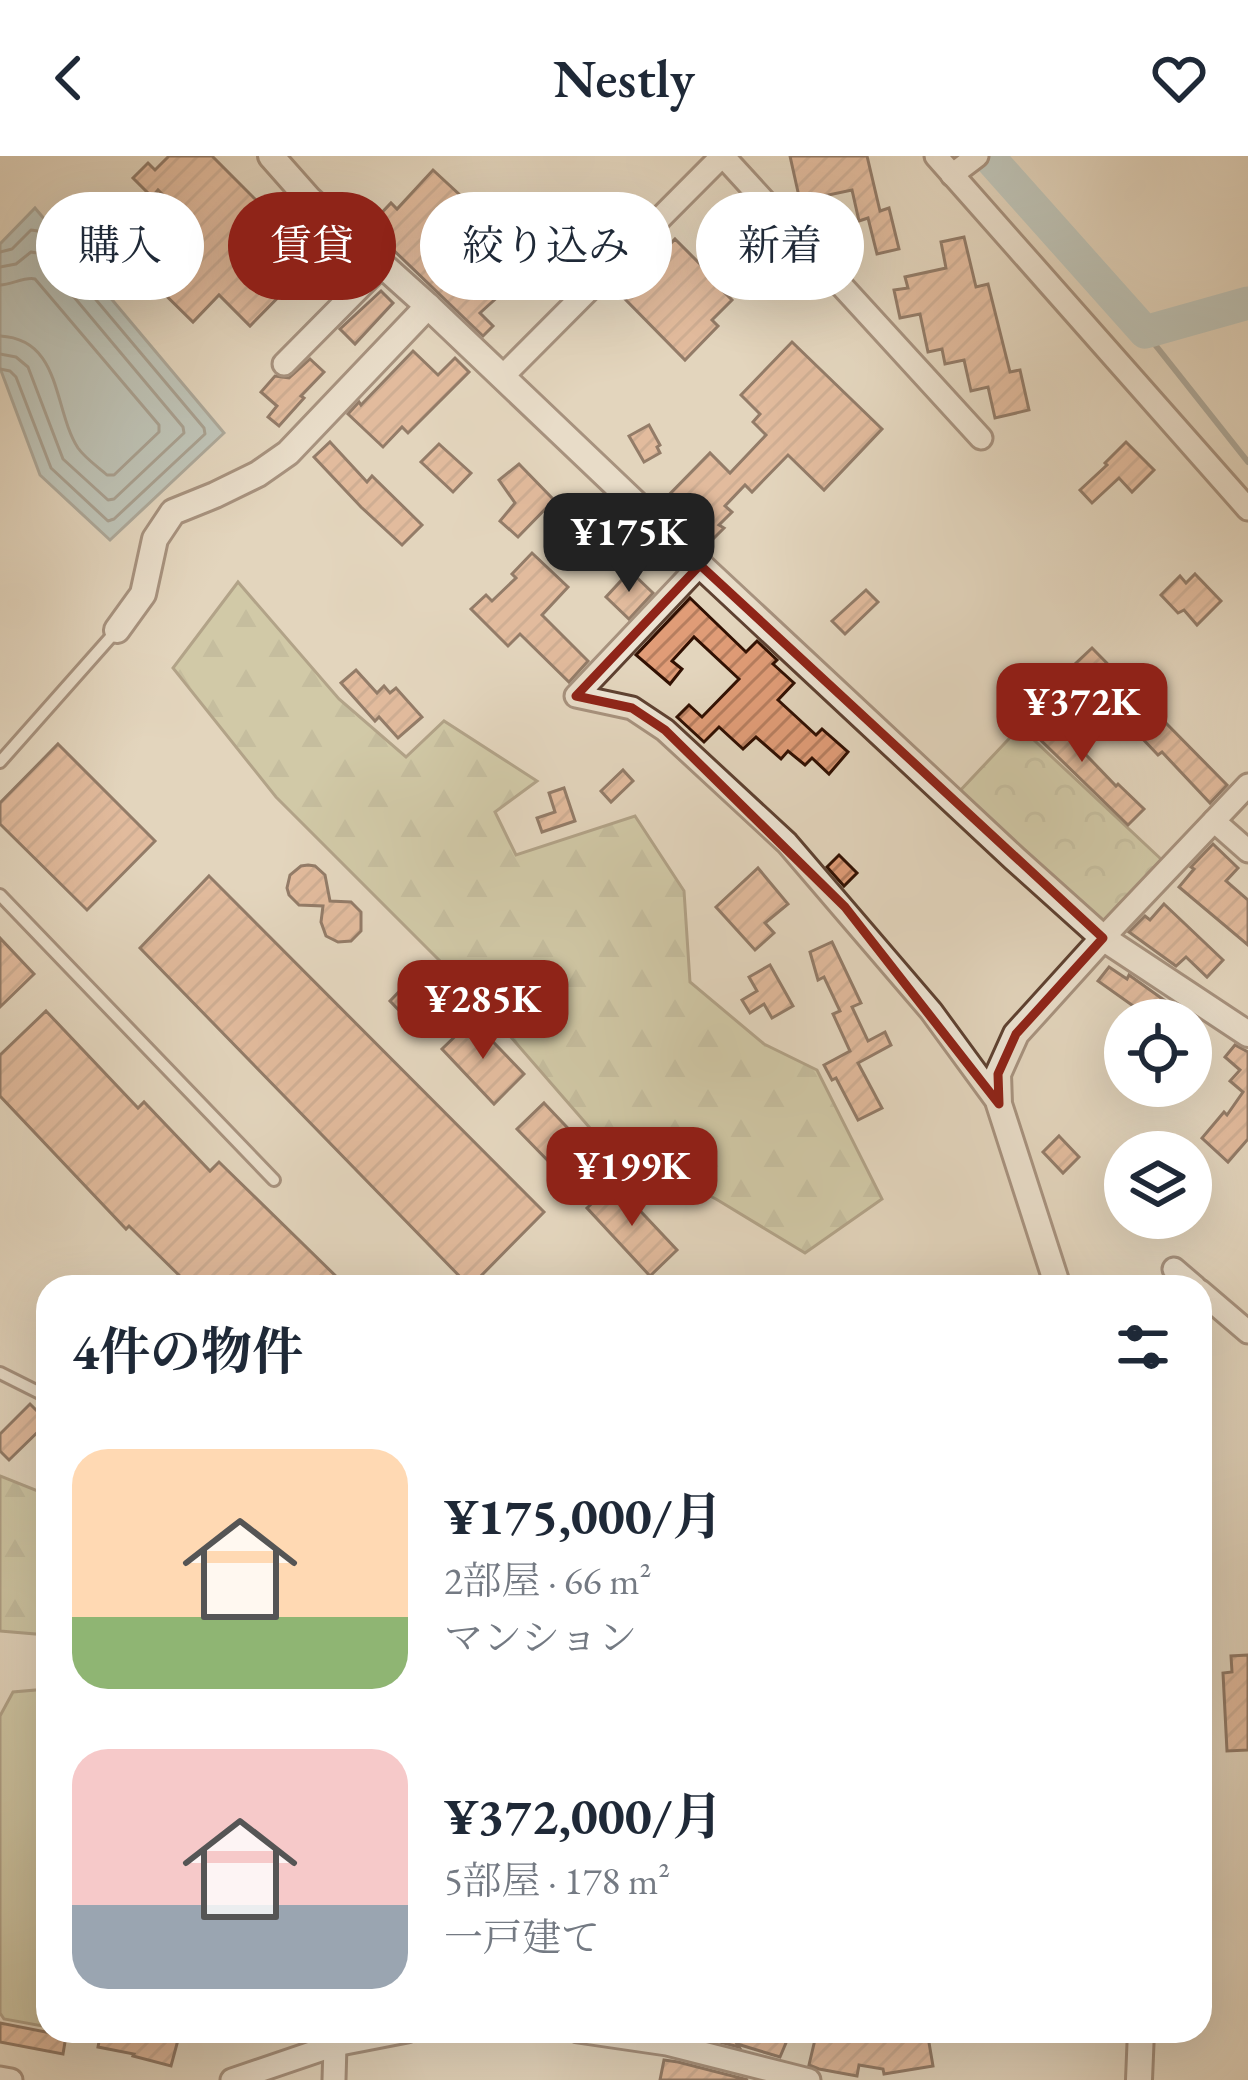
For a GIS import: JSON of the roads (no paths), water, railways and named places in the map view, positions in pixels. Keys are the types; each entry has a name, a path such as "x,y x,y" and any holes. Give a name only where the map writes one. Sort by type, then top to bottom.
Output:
{"street":[{"path":"271,156 303,192"},
{"path":"502,376 722,156 981,438"},
{"path":"936,156 1248,509"},
{"path":"952,175 977,156"},
{"path":"396,276 1103,938 1248,1034"},
{"path":"284,364 347,300"},
{"path":"117,630 143,594 155,538 172,512 257,474 288,453 428,306"},
{"path":"700,565 576,696 632,708 665,730 787,843 931,1011 999,1104"},
{"path":"1054,1275 999,1104 998,1074 1016,1034 1248,785"},
{"path":"1214,821 1248,851"},
{"path":"1174,1269 1181,1275"},
{"path":"1212,1301 1248,1332"},
{"path":"232,2080 345,2043"},
{"path":"660,2043 808,2080"},
{"path":"1139,2080 1141,2043"},
{"path":"334,2080 335,2045"},
{"path":"0,2078 11,2080"}],"lane":[{"path":"0,762 117,630"},
{"path":"0,896 274,1180"},
{"path":"0,1373 36,1391"}],"water":[{"path":"35,208 36,300 112,300 224,433 110,540 40,475 0,368 0,244"}],"waterway":[{"path":"988,156 1145,332 1248,303"},
{"path":"1145,332 1248,462"}]}
